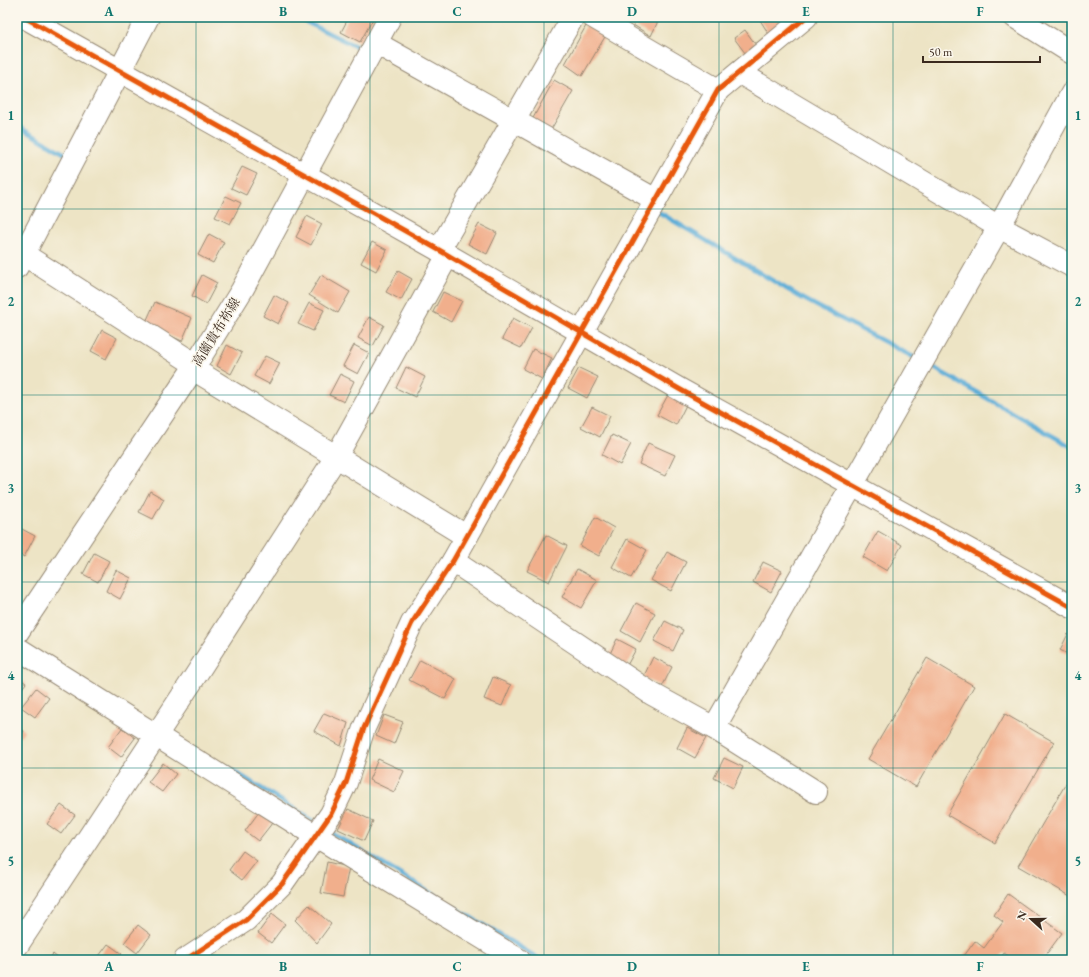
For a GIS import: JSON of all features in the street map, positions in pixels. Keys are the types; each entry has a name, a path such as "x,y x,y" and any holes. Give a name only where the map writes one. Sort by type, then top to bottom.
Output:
{"street":[{"path":"24,17 443,252 680,389 852,485 1069,599"},
{"path":"148,17 119,69 83,144 19,257 336,457 466,536"},
{"name":"高薗貴布祢線","path":"17,633 194,367 242,290 390,17"},
{"path":"17,946 194,678 336,457 510,124 573,17"},
{"path":"593,17 718,90"},
{"path":"185,960 246,920 282,884 331,814 346,783 364,728 412,623 453,561 718,90 806,17"},
{"path":"1014,17 1072,53"},
{"path":"376,43 510,124 654,205"},
{"path":"740,73 999,227 1072,266"},
{"path":"714,728 999,227 1072,93"},
{"path":"453,561 652,694 714,728 816,792"},
{"path":"17,648 316,836 519,960"}],"building":[{"path":"349,17 374,17 360,42 341,32"},
{"path":"637,17 660,17 651,36 633,25"},
{"path":"765,17 781,17 786,25 770,36 760,20"},
{"path":"587,24 606,35 582,76 565,64"},
{"path":"745,30 756,45 745,53 734,38"},
{"path":"554,80 573,91 549,133 532,120"},
{"path":"242,167 257,174 246,195 231,188"},
{"path":"226,196 241,203 230,224 215,217"},
{"path":"307,216 322,224 311,245 296,237"},
{"path":"479,224 497,233 487,254 468,244"},
{"path":"209,234 224,242 213,263 198,255"},
{"path":"372,242 387,250 376,271 361,263"},
{"path":"398,271 412,279 401,300 386,292"},
{"path":"202,275 217,283 206,304 192,296"},
{"path":"321,275 350,292 338,313 309,295"},
{"path":"443,292 462,301 451,322 433,312"},
{"path":"274,295 289,303 278,324 263,316"},
{"path":"155,302 192,318 182,341 145,324"},
{"path":"309,303 324,310 313,331 298,324"},
{"path":"369,317 384,325 373,346 358,338"},
{"path":"513,318 532,328 521,348 502,339"},
{"path":"102,330 117,338 106,359 91,351"},
{"path":"227,345 242,353 231,374 217,366"},
{"path":"354,345 369,353 358,374 343,366"},
{"path":"533,349 552,358 542,379 523,369"},
{"path":"265,356 280,363 269,384 254,376"},
{"path":"406,367 425,377 415,397 396,388"},
{"path":"579,368 598,377 587,398 568,388"},
{"path":"340,374 354,381 344,402 329,395"},
{"path":"668,395 686,405 676,425 657,415"},
{"path":"592,407 610,416 600,437 581,427"},
{"path":"612,435 631,444 620,465 602,455"},
{"path":"648,443 675,455 665,476 639,464"},
{"path":"150,491 164,499 153,519 139,512"},
{"path":"595,517 614,528 599,556 580,546"},
{"path":"20,528 35,536 24,557 17,553 17,534"},
{"path":"878,531 902,545 887,571 863,557"},
{"path":"546,535 567,546 549,582 527,571"},
{"path":"627,539 647,550 631,578 612,567"},
{"path":"667,552 686,562 671,591 651,580"},
{"path":"94,553 109,561 98,582 83,574"},
{"path":"763,562 782,571 771,592 753,582"},
{"path":"577,569 597,580 581,608 562,597"},
{"path":"116,570 131,578 120,599 106,591"},
{"path":"636,603 655,613 640,642 621,631"},
{"path":"665,621 683,630 673,651 654,641"},
{"path":"1068,634 1072,636 1072,656 1060,650"},
{"path":"617,639 636,649 625,669 607,660"},
{"path":"653,657 672,667 662,687 643,678"},
{"path":"927,658 974,686 916,787 868,759"},
{"path":"420,660 456,679 445,699 409,680"},
{"path":"17,677 26,683 17,695"},
{"path":"493,677 511,685 502,706 484,699"},
{"path":"36,688 49,698 35,717 21,707"},
{"path":"324,713 348,723 341,746 314,731"},
{"path":"1005,714 1054,742 995,843 947,815"},
{"path":"384,715 403,722 394,744 376,736"},
{"path":"17,726 24,731 17,741"},
{"path":"122,728 135,738 121,757 108,747"},
{"path":"687,728 706,738 695,758 677,748"},
{"path":"724,758 743,767 733,788 714,778"},
{"path":"378,759 404,771 394,792 369,780"},
{"path":"163,763 176,774 162,792 148,782"},
{"path":"1072,773 1072,897 1018,866"},
{"path":"61,805 75,815 61,834 47,824"},
{"path":"348,809 373,821 364,841 338,829"},
{"path":"259,812 273,822 258,841 245,831"},
{"path":"243,851 257,861 242,880 229,870"},
{"path":"327,862 349,867 343,897 321,893"},
{"path":"1008,894 1062,933 1042,960 1015,960 1004,953 999,960 961,960 975,941 984,948 1003,922 994,915"},
{"path":"309,905 331,924 317,943 295,920"},
{"path":"272,914 285,924 271,943 258,933"},
{"path":"138,925 151,935 137,953 124,943"},
{"path":"108,944 122,954 117,960 96,960"},
{"path":"53,954 60,960 48,960"}],"waterway":[{"path":"296,17 359,48"},
{"path":"17,126 69,156"},
{"path":"657,211 800,297 917,359"},
{"path":"927,364 1072,447"},
{"path":"227,767 317,823"},
{"path":"330,832 541,960"}],"cycle path":[{"path":"24,17 439,250 679,389 1072,607"},
{"path":"185,960 246,920 282,884 331,814 346,783 364,728 412,623 453,561 718,90 806,17"}]}
